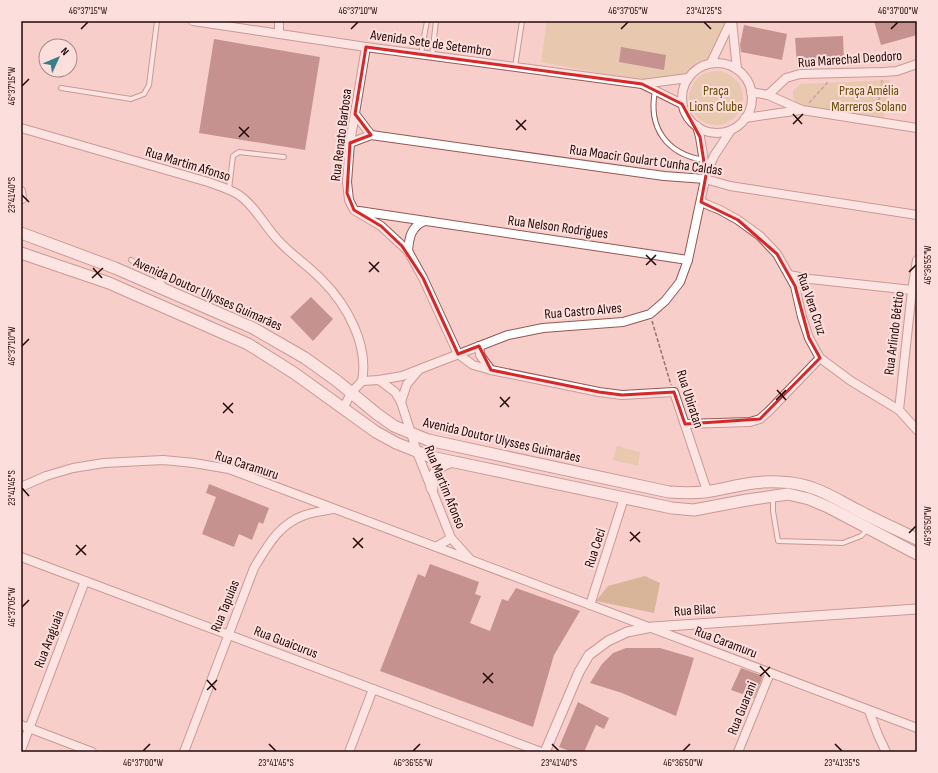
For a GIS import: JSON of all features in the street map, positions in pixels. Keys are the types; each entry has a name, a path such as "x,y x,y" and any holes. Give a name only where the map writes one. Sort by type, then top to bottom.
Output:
{"main road":[{"name":"Avenida Doutor Ulysses Guimarães","path":"21,233 115,268 253,328 305,358 394,426 428,440 669,492 687,494 756,482 801,484 822,491 884,524 917,539"},
{"path":"21,253 109,283 248,344 294,373 376,432 417,452 431,457 672,508 694,510 788,494 809,499 828,507 917,554"},
{"path":"432,488 432,480 435,471 442,465 450,462"}],"street":[{"name":"Avenida Sete de Setembro","path":"193,21 421,55 642,84 688,78"},
{"path":"279,21 279,34"},
{"path":"711,63 731,21"},
{"path":"731,21 737,69"},
{"name":"Rua Renato Barbosa","path":"354,210 347,193 350,143 366,47"},
{"path":"711,63 729,65 737,69 744,76 751,92 750,106 745,118 739,125 731,130 723,132 714,133 697,126 688,116 682,104 682,94 688,78 698,68 711,63"},
{"name":"Rua Marechal Deodoro","path":"768,95 786,78 800,74 897,71 917,64"},
{"name":"Avenida Sete de Setembro","path":"642,84 682,104"},
{"path":"751,92 768,95 802,110 917,128"},
{"path":"745,118 802,110"},
{"path":"350,143 371,134 355,114"},
{"name":"Rua Castro Alves","path":"697,126 706,177"},
{"name":"Rua Martim Afonso","path":"21,128 208,182 229,189 238,194 248,202 276,239 323,280 335,296 348,316 360,343 363,354 364,372 362,381"},
{"name":"Rua Castro Alves","path":"362,381 380,380 402,376 508,335 543,328 623,322 650,314 665,301 680,282 688,260 706,177 714,156 731,130"},
{"name":"Rua Moacir Goulart Cunha Caldas","path":"371,134 664,176 706,177 730,186 917,215"},
{"name":"Rua Vera Cruz","path":"701,202 738,220 760,236 777,254 795,286 802,317 809,338 820,358 851,382 899,410 917,430"},
{"path":"354,210 381,226 408,251 424,278 458,354 473,365 599,392 622,395 674,392"},
{"name":"Rua Nelson Rodrigues","path":"354,210 688,260"},
{"path":"408,251 410,237 414,229 419,223 425,221"},
{"name":"Rua Arlindo Béttio","path":"899,410 912,290 917,260"},
{"path":"789,275 810,279 912,290"},
{"path":"478,346 480,355 491,370"},
{"path":"685,424 750,422 760,418 773,407 820,358"},
{"path":"402,402 407,384 418,370"},
{"name":"Rua Martim Afonso","path":"380,380 395,392 402,402 417,452 451,538 470,560"},
{"path":"343,409 351,393 362,381"},
{"name":"Rua Ubiratan","path":"674,392 707,491"},
{"name":"Rua Caramuru","path":"21,487 46,476 73,468 104,464 163,460 194,463 229,470 436,546 917,728"},
{"name":"Rua Ceci","path":"590,605 624,498"},
{"name":"Rua Tapuias","path":"184,752 254,568 270,542 285,525 306,515 334,509"},
{"path":"436,546 451,538"},
{"name":"Rua Guaicurus","path":"21,557 541,752"},
{"name":"Rua Araguaia","path":"21,750 85,581"},
{"name":"Rua Bilac","path":"545,752 579,672 589,655 608,641 627,632 652,628 917,609"},
{"name":"Rua Guarani","path":"741,751 770,673"},
{"path":"349,752 373,689"},
{"path":"869,711 886,752"},
{"path":"21,725 92,752"}],"lane":[{"path":"61,88 131,100 144,94 149,85 157,21"},
{"path":"421,55 427,21"},
{"path":"432,56 436,21"},
{"path":"515,67 522,21"},
{"path":"655,91 653,112 660,132 666,141 679,152 693,158 704,160"},
{"path":"229,189 231,162 233,156 239,152 284,157"},
{"path":"131,260 153,273 167,290"},
{"path":"773,496 772,511 778,541 843,542 861,536 868,529"}],"path":[{"path":"802,110 837,72"},
{"path":"876,121 883,72"},
{"name":"Rua Ubiratan","path":"650,314 674,392"}],"highlighted area":[{"path":"366,47 642,84 682,104 700,137 706,175 701,202 738,220 777,254 795,286 809,338 820,358 760,419 685,424 674,392 622,395 599,392 491,370 479,346 458,354 423,278 402,246 381,226 354,210 347,193 350,143 371,135 355,114"}],"green space":[{"path":"547,21 726,21 708,60 695,66 686,74 641,81 541,62"},
{"name":"Praça Lions Clube","path":"716,71 726,73 735,79 741,88 743,98 741,108 735,117 726,123 716,125 706,123 697,117 691,108 689,98 691,88 697,79 706,73"},
{"name":"Praça Amélia Marreros Solano","path":"890,80 884,118 818,110 797,105 793,97 793,91 800,84"},
{"path":"617,446 640,452 638,466 613,460"}],"shaded area":[{"path":"645,576 660,583 654,613 596,601 608,586"}],"building":[{"path":"874,21 917,21 917,35 881,45"},
{"path":"744,25 787,34 782,60 741,52 740,45"},
{"path":"843,36 844,63 797,65 795,38"},
{"path":"214,39 320,57 305,150 199,133"},
{"path":"621,47 666,55 664,70 619,62"},
{"path":"311,297 333,319 313,341 290,317"},
{"path":"209,484 269,508 263,524 259,522 252,540 239,534 234,547 202,534 216,497 206,493"},
{"path":"430,564 479,582 475,594 481,596 470,623 490,631 502,599 508,601 516,588 580,611 554,655 533,727 380,671 418,574 425,577"},
{"path":"626,648 660,648 694,658 676,716 622,693 590,683 602,664 613,653"},
{"path":"741,668 763,676 754,698 731,690"},
{"path":"578,702 609,718 604,729 596,725 584,752 572,752 559,747"}]}
